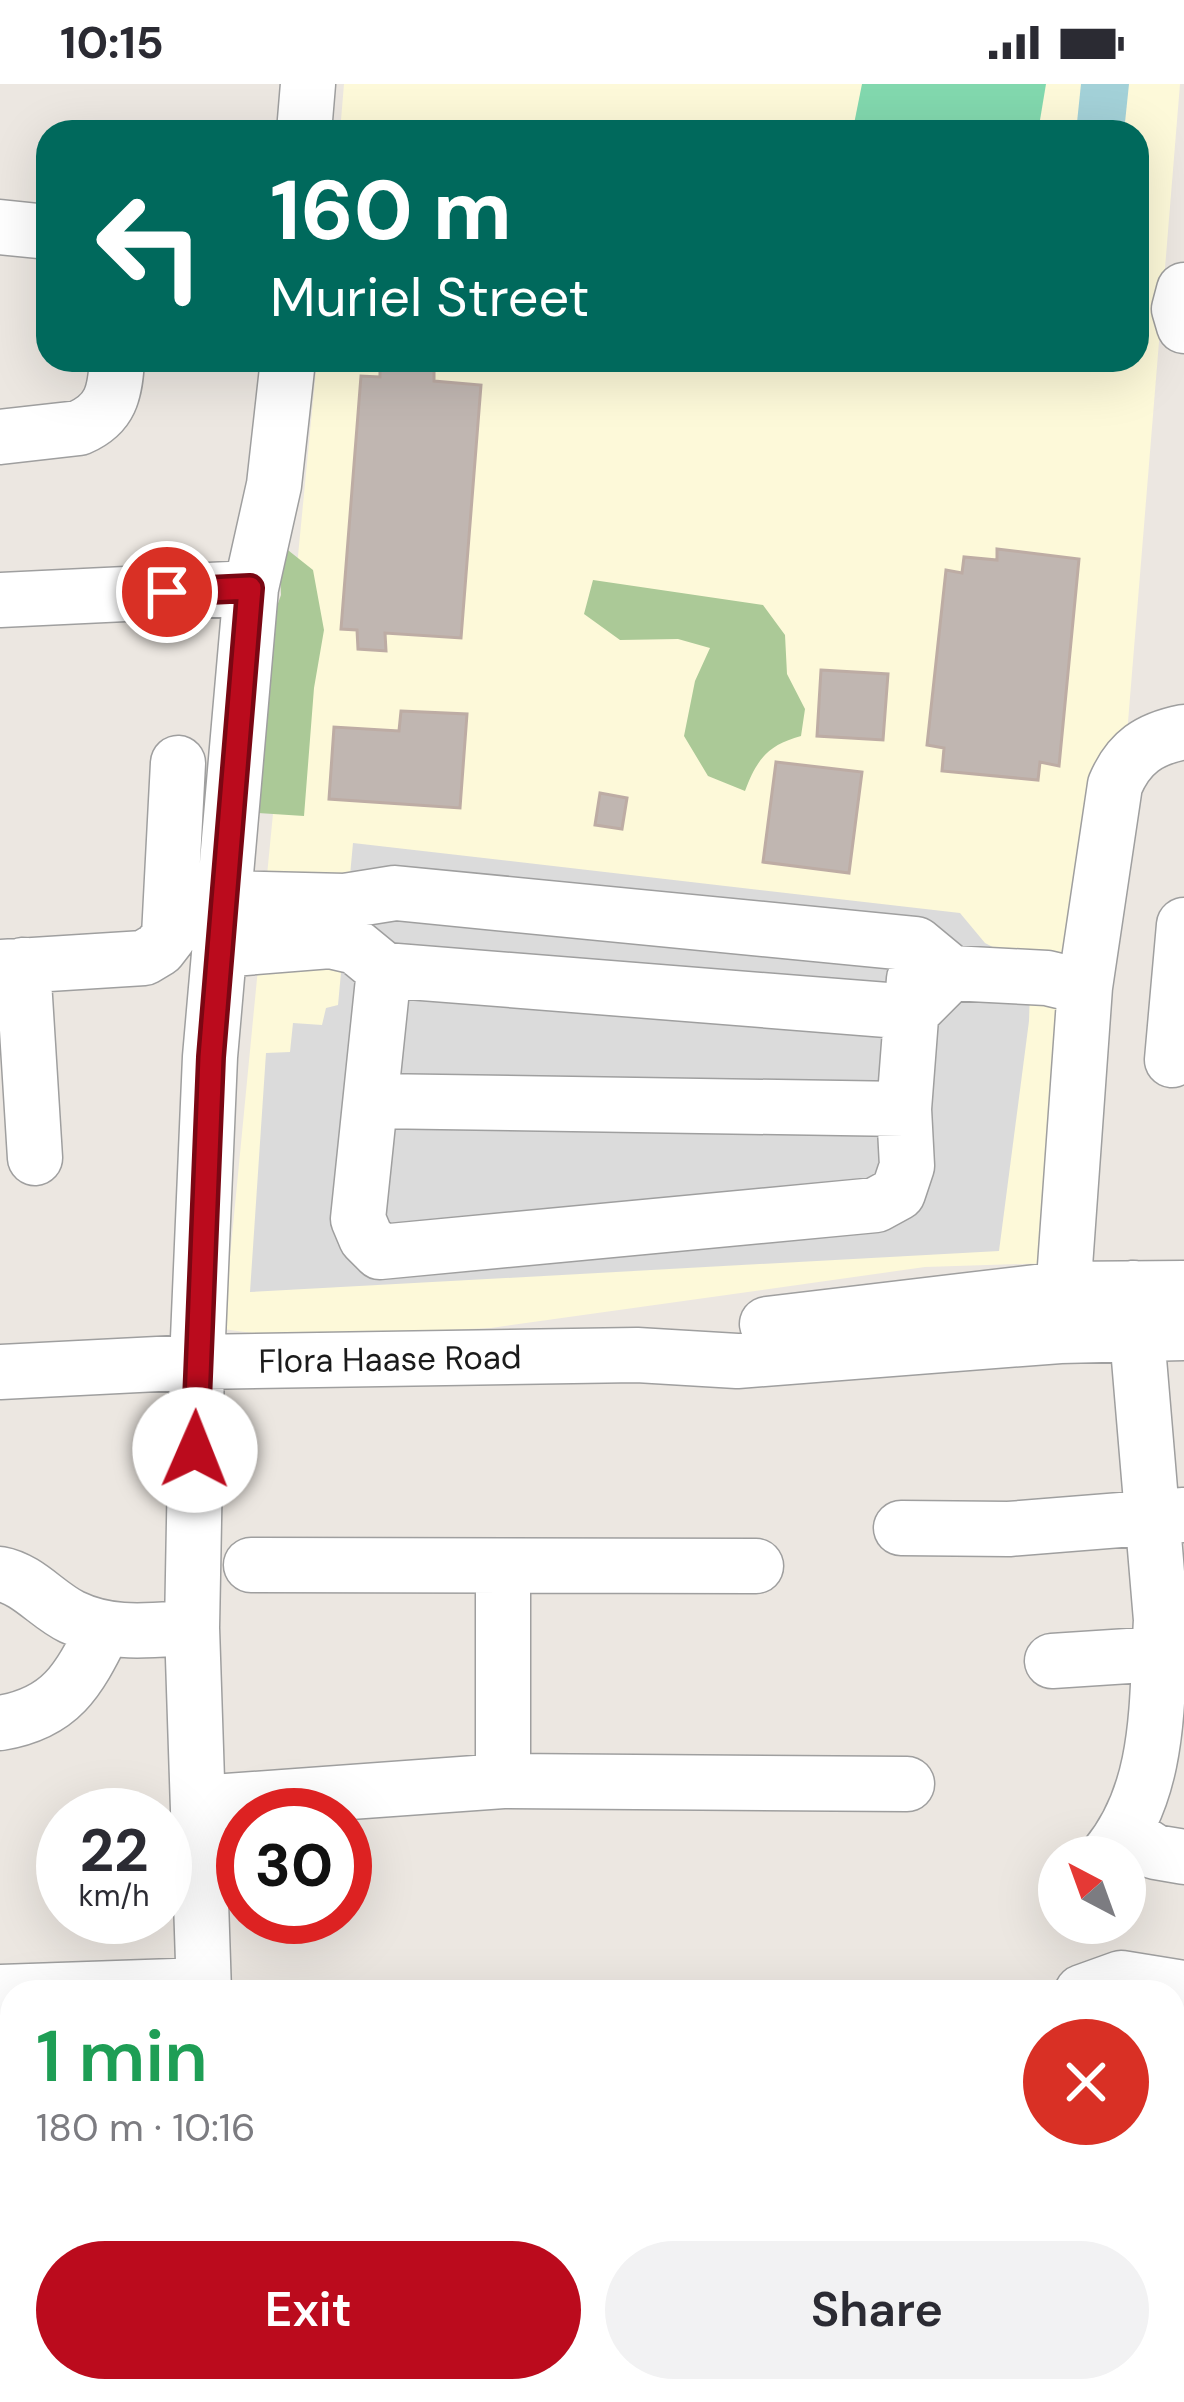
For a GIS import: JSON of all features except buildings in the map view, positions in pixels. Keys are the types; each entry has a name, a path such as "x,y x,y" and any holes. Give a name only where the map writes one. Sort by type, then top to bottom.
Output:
{"street":[{"path":"305,120 308,84"},
{"path":"0,227 36,231"},
{"path":"1184,290 1180,309 1184,326"},
{"path":"0,436 90,423 110,405 115,372"},
{"path":"204,1980 192,1628 197,1362 211,1057 250,588 274,485 287,372"},
{"path":"0,600 250,588"},
{"path":"1060,1313 1085,987 1115,785 1124,763 1137,750 1158,737 1184,732"},
{"path":"34,1158 11,966 145,958 159,949 169,936 178,763"},
{"path":"222,924 395,893 933,958 1085,987"},
{"path":"222,924 356,947 384,970 912,1012"},
{"path":"1172,1060 1184,925"},
{"path":"384,970 358,1219 366,1238 380,1252 876,1205 898,1193 907,1166 904,1109 912,1012 933,958"},
{"path":"373,1101 904,1109"},
{"path":"1120,1836 1152,1759 1168,1646 1160,1311"},
{"name":"Flora Haase Road","path":"0,1372 197,1362 637,1355 732,1328 1160,1311"},
{"path":"901,1528 1009,1529 1168,1516"},
{"path":"251,1565 757,1567"},
{"path":"503,1566 503,1781"},
{"path":"0,1574 18,1580 73,1617 104,1629 192,1628"},
{"path":"0,1723 50,1708 82,1673 104,1629"},
{"path":"1052,1661 1168,1646"},
{"path":"199,1803 503,1781 908,1784"},
{"path":"1146,1850 1184,1857"}],"shaded area":[{"path":"344,84 1180,84 1084,1262 925,1267 491,1328 282,1337 223,1329 316,372 1149,372 1149,120 341,120"},
{"path":"353,843 960,913 985,943 1012,957 1031,959 1029,1021 999,1251 250,1292 266,1053 290,1052 293,1023 322,1025 326,1008 338,1005"}],"green space":[{"path":"862,84 1046,84 1040,120 855,120"},
{"path":"279,543 313,570 324,630 314,688 304,816 258,813 266,637 281,595"},
{"path":"593,580 763,605 785,635 787,674 805,709 801,736 765,755 745,791 708,776 684,736 695,681 710,648 678,639 620,640 584,614"}],"water":[{"path":"1081,84 1129,84 1125,120 1077,120"}],"route":[{"path":"167,592 250,588 211,1057 195,1450"}]}
